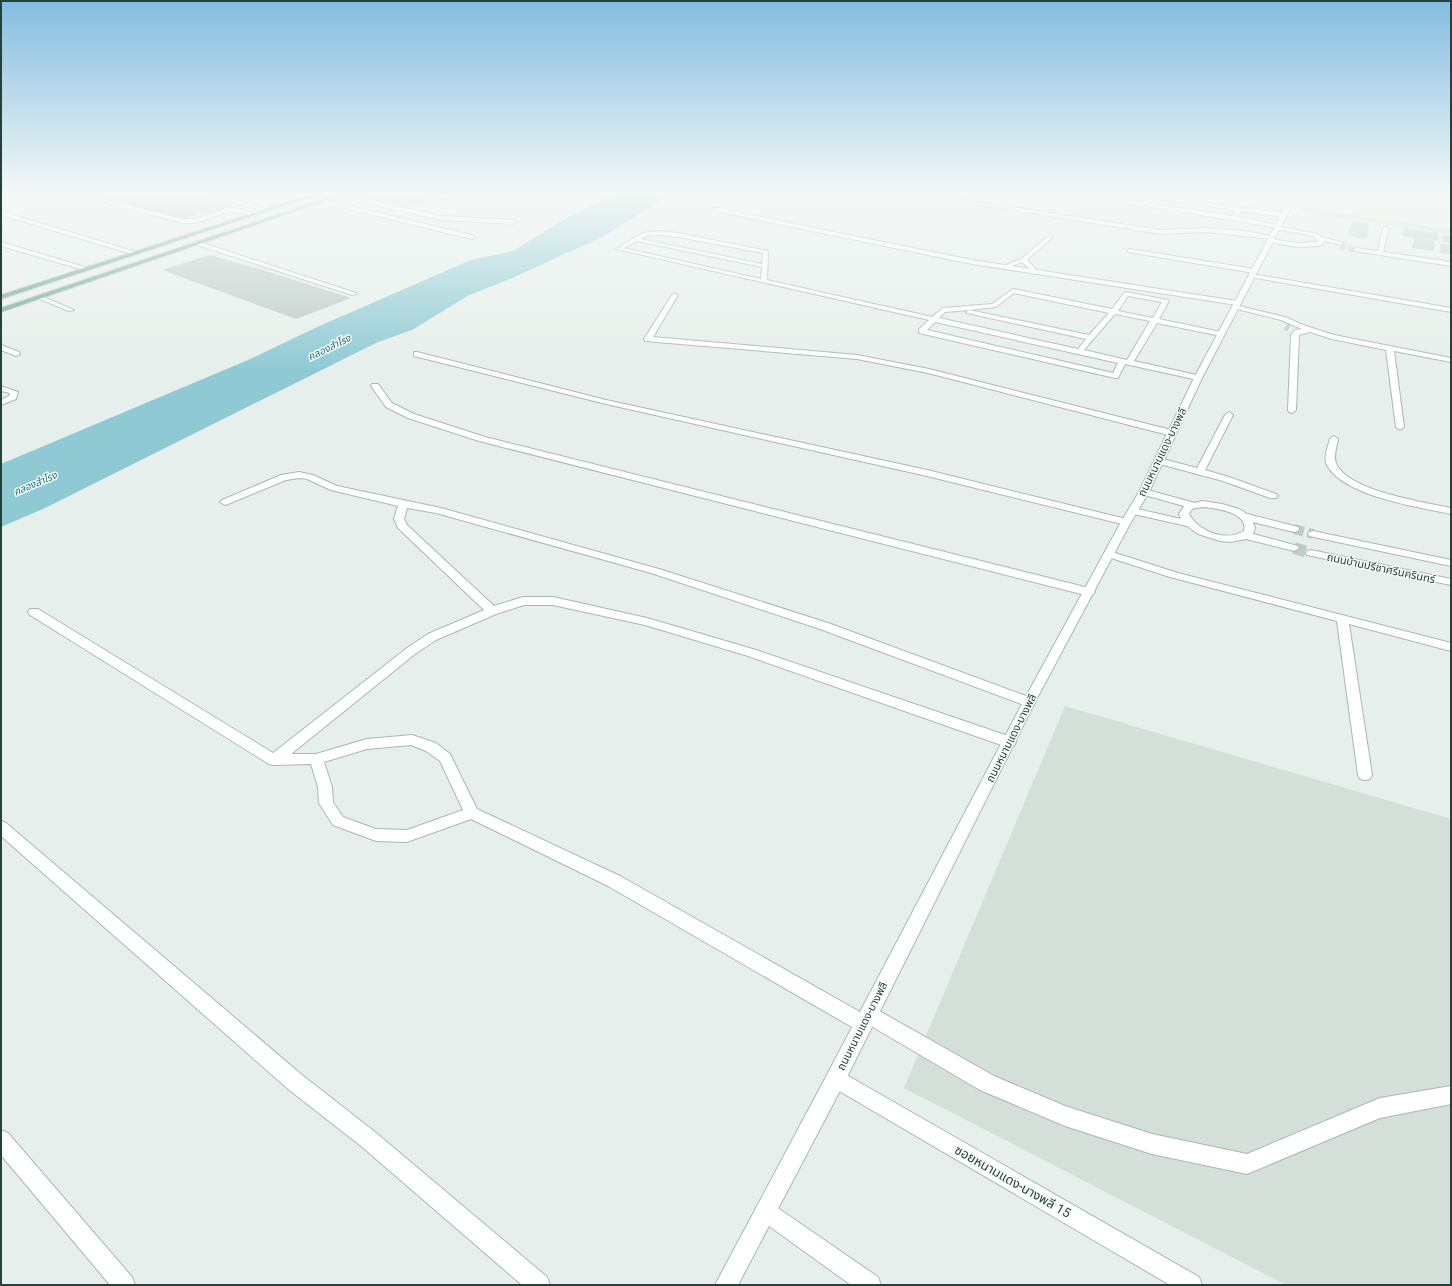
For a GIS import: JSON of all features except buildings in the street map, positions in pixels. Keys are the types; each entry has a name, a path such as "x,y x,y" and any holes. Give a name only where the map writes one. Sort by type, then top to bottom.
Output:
{"main road":[{"path":"1,297 137,252"},
{"path":"1,310 169,252"}],"street":[{"path":"28,252 86,269"},
{"path":"224,252 354,294"},
{"path":"633,252 1198,378"},
{"path":"698,252 765,266"},
{"path":"764,281 766,252"},
{"path":"925,252 1235,307 1283,318 1302,328 1312,336 1332,337"},
{"path":"1005,267 1023,260 1032,252"},
{"path":"1136,252 1451,310"},
{"name":"ถนนหนามแดง-บางพลี","path":"726,1285 836,1078 1029,702 1110,554 1129,516 1144,492 1198,378 1264,252"},
{"path":"1386,252 1451,264"},
{"path":"1391,252 1451,258"},
{"path":"1023,260 1037,273"},
{"path":"1080,351 1114,311 1126,294 1166,301 1155,320 1115,376 922,331 943,310 994,306 1013,291 1114,311 1155,320 1221,334"},
{"path":"675,295 648,339 857,357 929,371 1096,415 1172,433"},
{"path":"39,296 71,310"},
{"path":"1235,307 1273,320 1288,327 1302,328 1332,337 1451,360"},
{"path":"956,309 1091,338"},
{"path":"1292,410 1295,335 1302,328"},
{"path":"1,347 16,354"},
{"path":"1390,348 1400,427"},
{"path":"417,354 606,402 927,473 1129,516 1188,523"},
{"path":"375,386 389,405 411,416 482,440 1089,592"},
{"path":"1,388 14,392 13,397 1,403"},
{"path":"1200,471 1229,415"},
{"path":"1334,439 1330,456 1332,464 1339,474 1350,482 1364,490 1451,511"},
{"path":"1159,461 1200,471 1273,496"},
{"path":"225,502 284,477 299,475 310,477 334,488 403,504 437,510 655,571 824,626 1029,702"},
{"path":"1144,492 1193,505 1207,504 1223,507 1242,516 1294,529"},
{"path":"403,504 399,519 402,526 492,611"},
{"path":"1193,505 1185,511 1184,514 1188,523 1195,529 1215,537 1236,538 1246,535 1294,548"},
{"path":"1242,516 1248,521 1250,527 1249,532 1246,535"},
{"name":"ถนนบ้านปรีชาศรีนครินทร์","path":"1313,534 1451,563"},
{"name":"ถนนบ้านปรีชาศรีนครินทร์","path":"1311,553 1451,582"},
{"path":"1110,554 1174,575 1451,647"},
{"path":"274,760 411,651 432,637 492,611 523,601 553,601 647,622 752,653 1009,742"},
{"path":"34,612 274,760 316,759 368,744 412,740 431,747 444,758 472,813 614,881 866,1019 987,1083 1065,1116 1152,1144 1247,1164 1380,1108 1451,1095"},
{"path":"1342,618 1365,775"},
{"path":"316,759 326,787 326,803 338,821 376,834 407,836 472,813"},
{"path":"1,827 295,1082 368,1139 539,1285"},
{"name":"ซอยหนามแดง-บางพลี 15","path":"836,1078 1191,1285"},
{"path":"1,1140 124,1285"},
{"path":"765,1211 870,1285"}],"shaded area":[{"path":"1065,706 1451,819 1451,1285 1286,1285 904,1088"}],"water":[{"name":"คลองสำโรง","path":"508,252 569,252 510,279 469,295 412,330 378,342 45,508 1,527 1,464 248,360 317,327 471,260"}],"tunnel":[{"path":"1294,529 1313,534"},
{"path":"1294,548 1311,553"}]}
